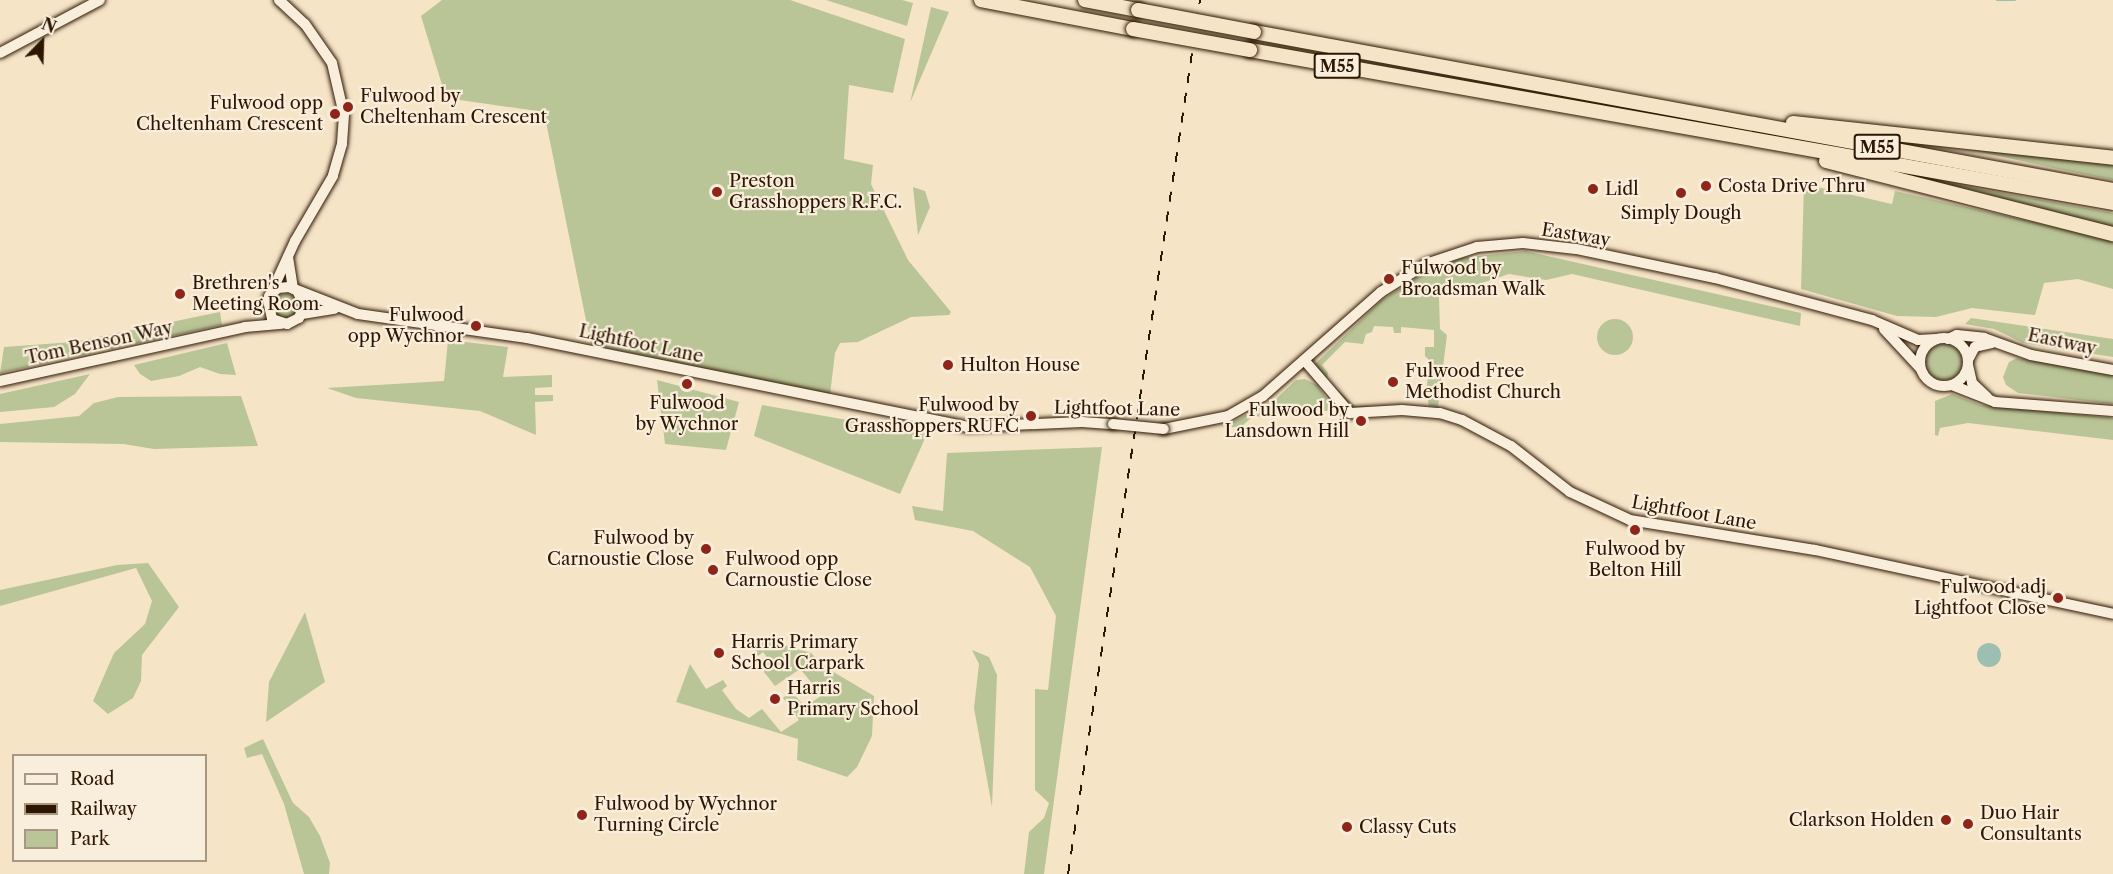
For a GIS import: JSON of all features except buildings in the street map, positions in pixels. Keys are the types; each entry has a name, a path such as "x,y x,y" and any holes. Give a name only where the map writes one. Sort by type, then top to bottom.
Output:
{"highway":[{"name":"M55","path":"981,0 1651,123 2113,203"},
{"name":"M55","path":"1085,0 2113,190"},
{"name":"M55","path":"1642,104 2113,158"},
{"name":"M55","path":"1651,123 1891,175 2113,234"}],"main road":[{"path":"0,52 100,0"},
{"path":"279,0 305,24 337,75 344,124 339,160 329,186 288,256 268,301 272,319 282,324"},
{"name":"Eastway","path":"1305,361 1381,292 1426,264 1478,247 1522,243 1576,249 1715,278 1872,320 1912,338 1936,339"},
{"path":"288,256 294,289 303,302 302,314"},
{"path":"242,328 280,288 294,289"},
{"name":"Lightfoot Lane","path":"294,289 338,309 527,338 967,427 1082,422 1164,429 1228,416 1263,396 1305,361 1350,413 1402,410 1440,413 1462,420 1511,446 1570,492 1630,520 1815,550 2113,614"},
{"name":"Lightfoot Lane","path":"242,328 293,323 302,314 338,309"},
{"path":"1872,320 1920,368 1931,383 1952,385 1995,402 2113,411"},
{"name":"Tom Benson Way","path":"0,381 242,328"},
{"name":"Eastway","path":"1948,339 1969,336 2005,344 2031,356 2113,370"},
{"path":"1920,368 1925,347 1936,339 1948,339 1961,345 1972,382 1995,402"},
{"name":"Eastway","path":"1968,363 1976,346 2005,344"},
{"path":"1952,385 1963,377 1968,363"}],"green space":[{"name":"Preston Grasshoppers R.F.C.","path":"442,0 790,0 905,39 893,93 849,85 844,159 873,165 871,184 908,260 951,312 949,315 911,317 858,342 840,343 835,353 830,395 591,345 544,112 446,98 421,16"},
{"path":"826,0 902,0 913,3 907,26"},
{"path":"931,7 949,12 910,103"},
{"path":"1958,147 2113,161 2113,180 2058,169"},
{"path":"1909,176 2113,213 2113,230"},
{"path":"1804,184 1892,204 1895,191 2099,237 2113,242 2113,289 2078,279 2044,283 2035,315 1972,308 1936,317 1897,316 1801,289"},
{"path":"913,187 925,191 930,207 918,235"},
{"path":"1525,251 1801,313 1800,326 1572,274 1546,280 1509,274 1439,297 1440,329 1447,335 1438,407 1429,406 1426,392 1430,361 1425,356 1425,347 1434,347 1434,330 1401,327 1401,333 1394,333 1393,327 1374,326 1372,332 1366,334 1363,344 1345,342 1322,365 1328,373 1327,380 1355,406 1420,407 1353,408 1339,398 1314,365 1382,300 1415,279 1460,258"},
{"path":"286,294 291,295 297,301 297,311 291,317 286,318 281,317 275,311 274,306 275,301 281,295"},
{"path":"220,312 222,325 0,373 4,347 73,342"},
{"path":"1971,318 2113,339 2113,357 2023,343 1994,329 1965,324"},
{"path":"1615,319 1628,324 1633,337 1628,350 1615,355 1602,350 1597,337 1602,324"},
{"path":"448,340 508,347 503,377 552,375 552,387 535,388 535,395 553,395 553,401 535,402 536,435 480,411 356,398 327,388 444,381"},
{"path":"227,343 236,375 220,374 200,367 179,376 151,381 140,374 134,365"},
{"path":"1944,344 1957,349 1962,362 1957,375 1944,380 1931,375 1926,362 1931,349"},
{"path":"2017,358 2113,374 2113,404 2018,393 2006,385 2003,377 2009,362"},
{"path":"90,374 75,394 54,407 0,412 0,394"},
{"path":"1305,379 1317,385 1335,410 1252,417 1241,427 1232,427 1231,423 1277,398 1296,380"},
{"path":"657,380 739,402 726,450 665,444"},
{"path":"1952,394 1981,405 2113,418 2113,440 1968,423 1940,428 1938,436 1935,435 1935,401"},
{"path":"241,396 258,446 154,449 123,444 0,442 0,424 79,416 94,403 118,397"},
{"path":"762,405 927,434 900,494 754,436"},
{"path":"1102,447 1044,874 1024,874 1029,832 1044,818 1049,803 1035,790 1035,689 1048,690 1056,616 1030,567 973,531 915,520 912,506 943,511 947,453"},
{"path":"148,563 179,607 142,655 141,681 133,698 108,714 93,701 114,653 145,624 152,601 136,568 0,606 0,590 117,565"},
{"path":"305,612 325,682 266,722 269,682"},
{"name":"Harris Primary School","path":"761,638 811,653 825,667 874,696 872,736 857,767 847,777 797,760 798,739 676,702 690,664 706,689 723,680 727,686 722,690 736,709 749,718 762,709 781,732 799,720 783,698 791,691 805,707 822,695 800,669 775,686 757,663 767,657 763,652 758,656 755,651 763,641"},
{"path":"972,650 989,657 997,675 992,807 974,708 979,664"},
{"path":"263,739 293,803 309,817 320,836 330,863 329,874 304,874 284,804 262,754 247,758 244,748"}],"shaded area":[{"path":"1989,643 1997,647 2001,655 1997,663 1989,667 1981,663 1977,655 1981,647"}],"waterway":[{"path":"1997,0 2015,0"}],"railway":[{"path":"1068,874 1200,0"}],"place":[{"name":"Fulwood by Cheltenham Crescent","path":"348,107"},
{"name":"Fulwood opp Cheltenham Crescent","path":"335,114"},
{"name":"Costa Drive Thru","path":"1706,186"},
{"name":"Lidl","path":"1593,189"},
{"name":"Preston Grasshoppers R.F.C.","path":"717,192"},
{"name":"Simply Dough","path":"1681,193"},
{"name":"Fulwood by Broadsman Walk","path":"1389,279"},
{"name":"Brethren's Meeting Room","path":"180,294"},
{"name":"Fulwood opp Wychnor","path":"476,326"},
{"name":"Hulton House","path":"948,365"},
{"name":"Fulwood Free Methodist Church","path":"1393,382"},
{"name":"Fulwood by Wychnor","path":"687,384"},
{"name":"Fulwood by Grasshoppers RUFC","path":"1031,416"},
{"name":"Fulwood by Lansdown Hill","path":"1361,421"},
{"name":"Fulwood by Belton Hill","path":"1635,530"},
{"name":"Fulwood by Carnoustie Close","path":"706,549"},
{"name":"Fulwood opp Carnoustie Close","path":"713,570"},
{"name":"Fulwood adj Lightfoot Close","path":"2058,598"},
{"name":"Harris Primary School Carpark","path":"719,653"},
{"name":"Harris Primary School","path":"775,699"},
{"name":"Fulwood by Wychnor Turning Circle","path":"582,815"},
{"name":"Clarkson Holden","path":"1946,820"},
{"name":"Duo Hair Consultants","path":"1968,824"},
{"name":"Classy Cuts","path":"1347,827"}]}
